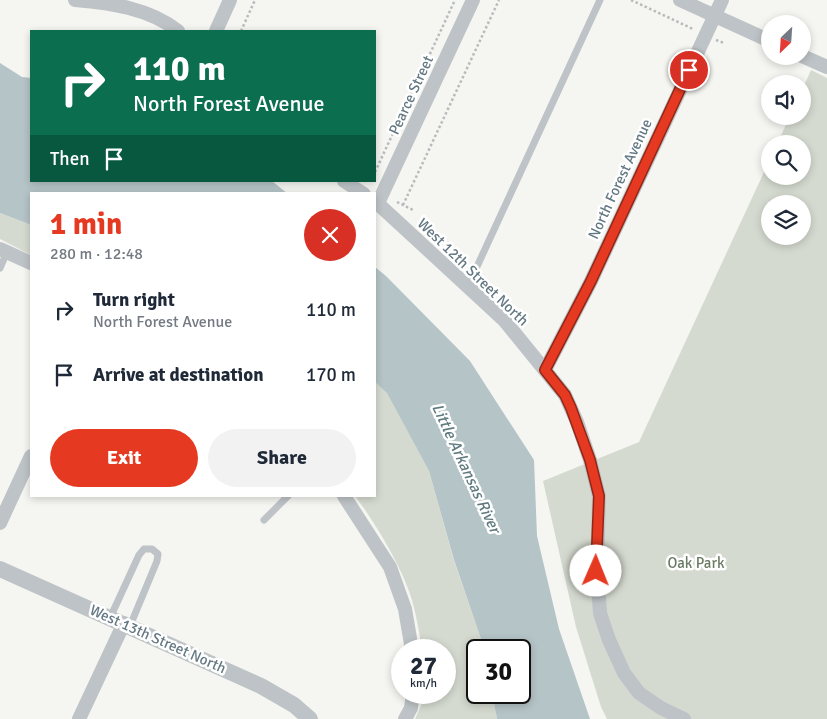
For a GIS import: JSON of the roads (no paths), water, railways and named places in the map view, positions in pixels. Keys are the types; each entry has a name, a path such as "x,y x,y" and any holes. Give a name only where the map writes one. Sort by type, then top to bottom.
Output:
{"street":[{"path":"75,0 105,1 133,9 168,23 177,30"},
{"path":"216,30 230,0"},
{"name":"Pearce Street","path":"376,202 473,0"},
{"path":"680,0 761,37"},
{"name":"North Forest Avenue","path":"545,370 591,281 722,0"},
{"path":"811,60 827,67"},
{"path":"346,182 361,192"},
{"name":"West 12th Street North","path":"376,202 504,320 565,395 587,453 599,496 596,571 600,613 609,640 624,674 639,693 661,708 684,719"},
{"path":"4,250 30,263"},
{"path":"0,523 30,458"},
{"path":"345,497 390,567 405,610 410,639"},
{"name":"West 13th Street North","path":"0,569 261,686 294,705 309,719"},
{"path":"79,719 121,622"},
{"path":"405,719 412,704"}],"lane":[{"path":"468,286 600,0"},
{"path":"0,268 4,250"},
{"path":"264,520 287,497"},
{"path":"144,549 152,549 158,554 157,561 121,622 139,555 144,549"}],"water":[{"path":"0,63 22,77 30,78 30,182 273,182 286,192 30,192 30,225 0,213"},
{"name":"Little Arkansas River","path":"376,268 470,361 534,460 537,536 559,629 590,719 497,719 494,704 531,704 531,639 481,639 454,560 429,471 387,393 376,383"}],"park label":[{"name":"Oak Park","path":"696,563"}]}
